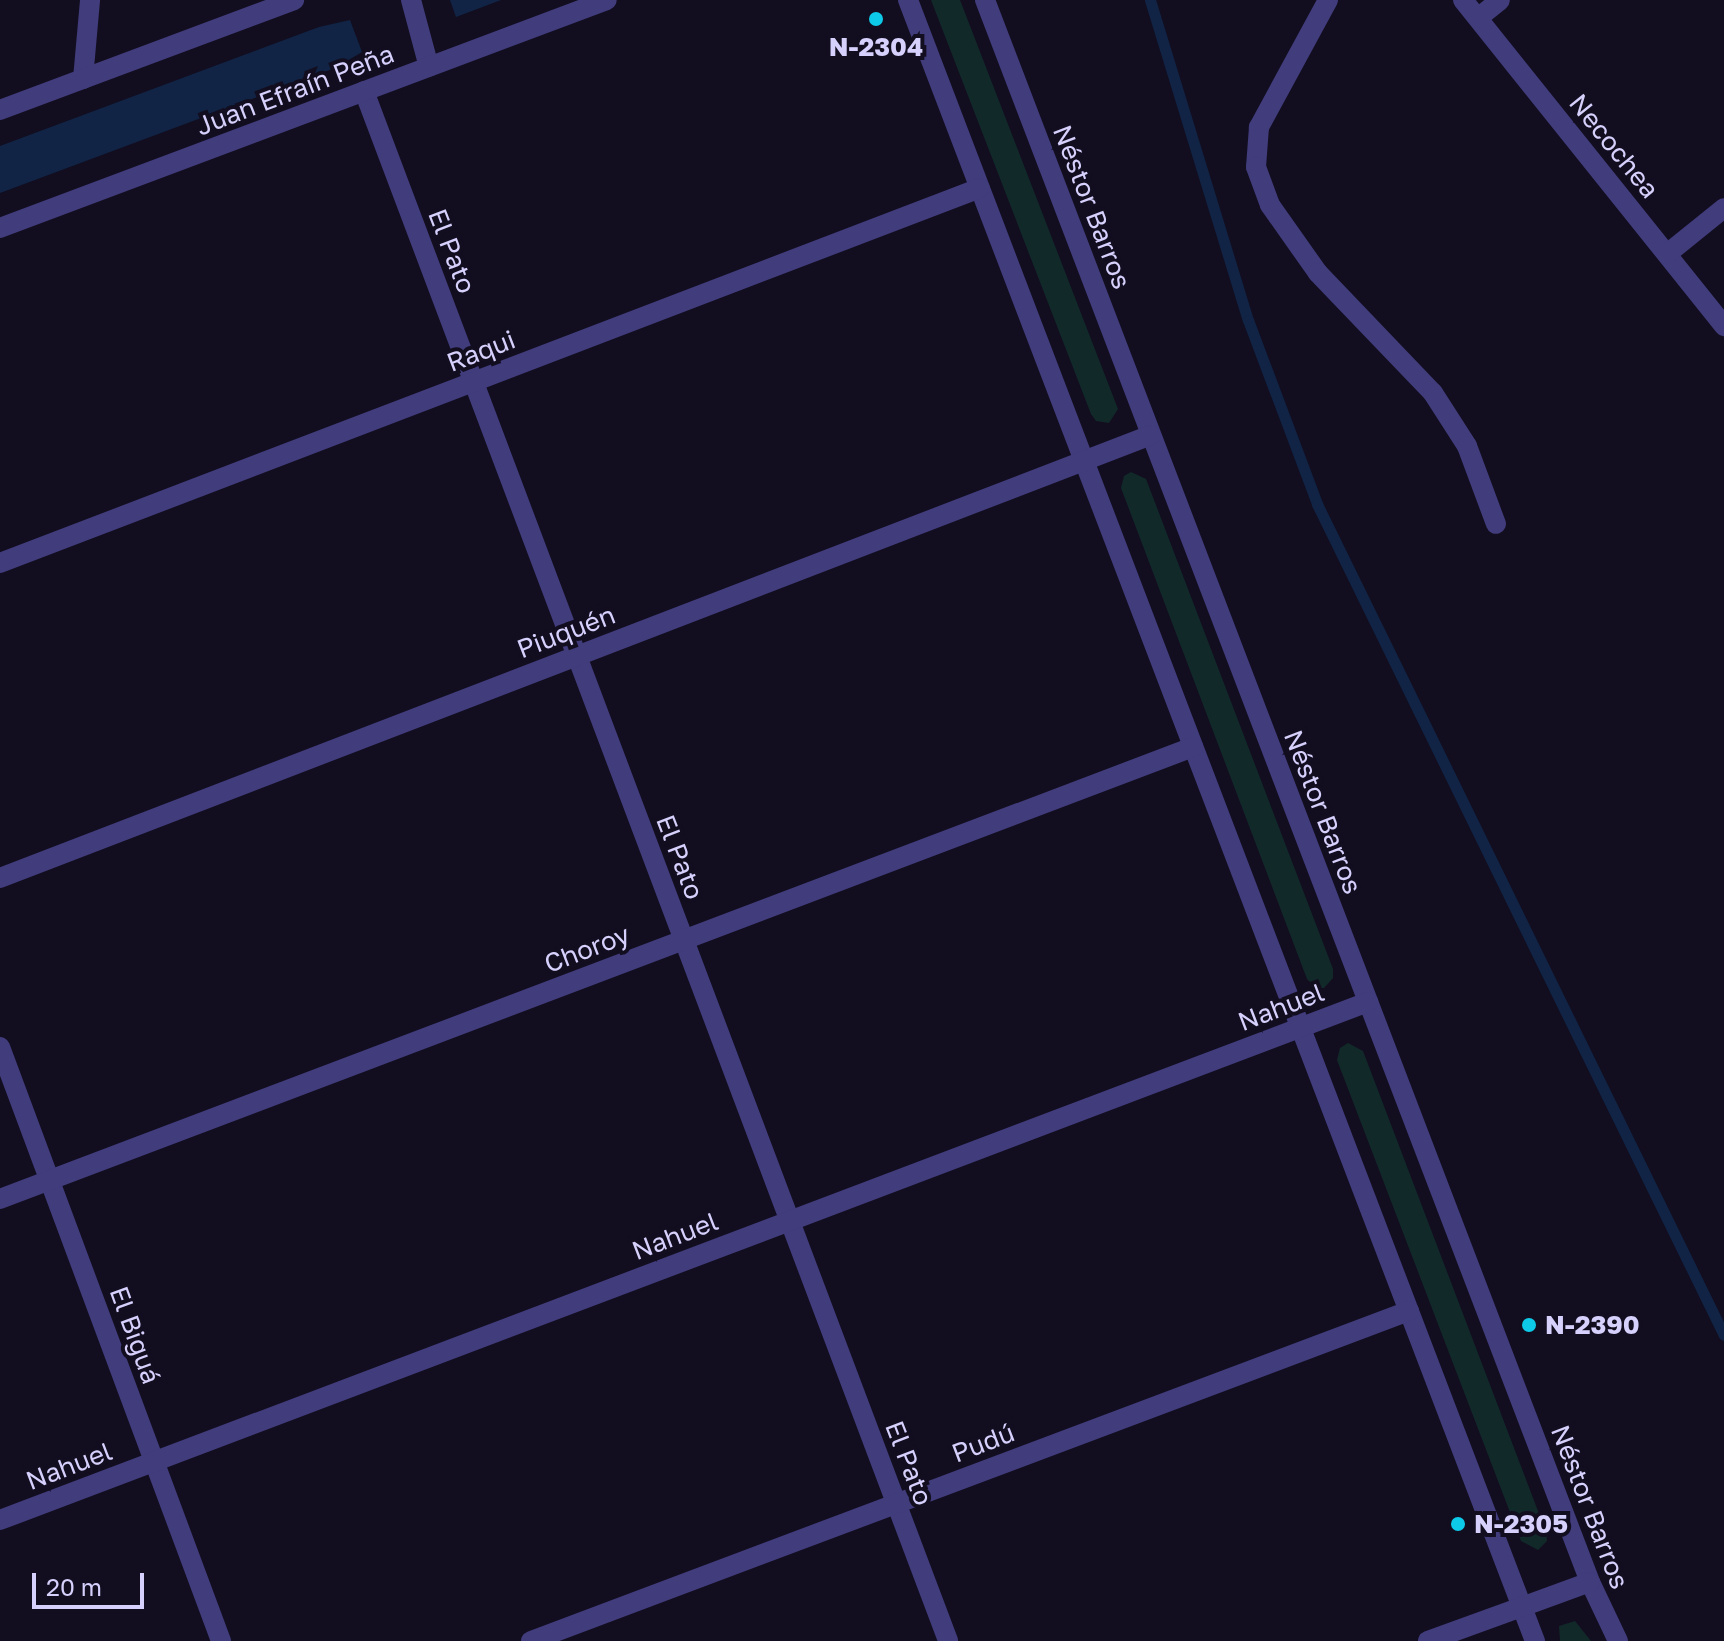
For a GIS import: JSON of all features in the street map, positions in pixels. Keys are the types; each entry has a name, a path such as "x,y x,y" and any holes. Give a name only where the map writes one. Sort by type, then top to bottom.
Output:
{"street":[{"path":"83,79 90,0"},
{"path":"0,110 294,0"},
{"path":"411,0 429,67"},
{"name":"Juan Efraín Peña","path":"0,228 607,0"},
{"path":"908,0 1535,1641"},
{"name":"Néstor Barros","path":"985,0 1590,1582 1618,1641"},
{"path":"1328,0 1259,127 1256,167 1270,205 1318,273 1433,393 1467,446 1496,524"},
{"name":"Necochea","path":"1463,0 1724,326"},
{"path":"1478,18 1500,0"},
{"name":"El Pato","path":"364,91 948,1641"},
{"name":"Raqui","path":"0,563 980,188"},
{"path":"1667,254 1724,208"},
{"name":"Piuquén","path":"0,878 1151,435"},
{"name":"Choroy","path":"0,1199 1193,747"},
{"name":"Nahuel","path":"0,1520 1368,1002"},
{"name":"El Biguá","path":"0,1047 221,1641"},
{"name":"Pudú","path":"531,1641 1409,1311"},
{"path":"1428,1641 1590,1582"}],"green space":[{"path":"931,0 960,0 1118,409 1109,423 1096,421 1091,414"},
{"path":"1131,472 1146,479 1333,969 1333,978 1324,988 1316,988 1307,979 1121,488 1124,476"},
{"path":"1348,1043 1363,1051 1546,1532 1547,1541 1538,1550 1521,1541 1337,1060 1340,1048"},
{"path":"1575,1621 1591,1641 1560,1641 1559,1626"}],"water":[{"path":"450,0 501,0 456,17"},
{"path":"350,20 362,52 335,68 0,193 0,146 319,27"}],"waterway":[{"path":"1150,0 1248,320 1317,504 1724,1335"}],"place":[{"name":"N-2304","path":"876,19"},
{"name":"N-2390","path":"1529,1325"},
{"name":"N-2305","path":"1458,1524"}]}
